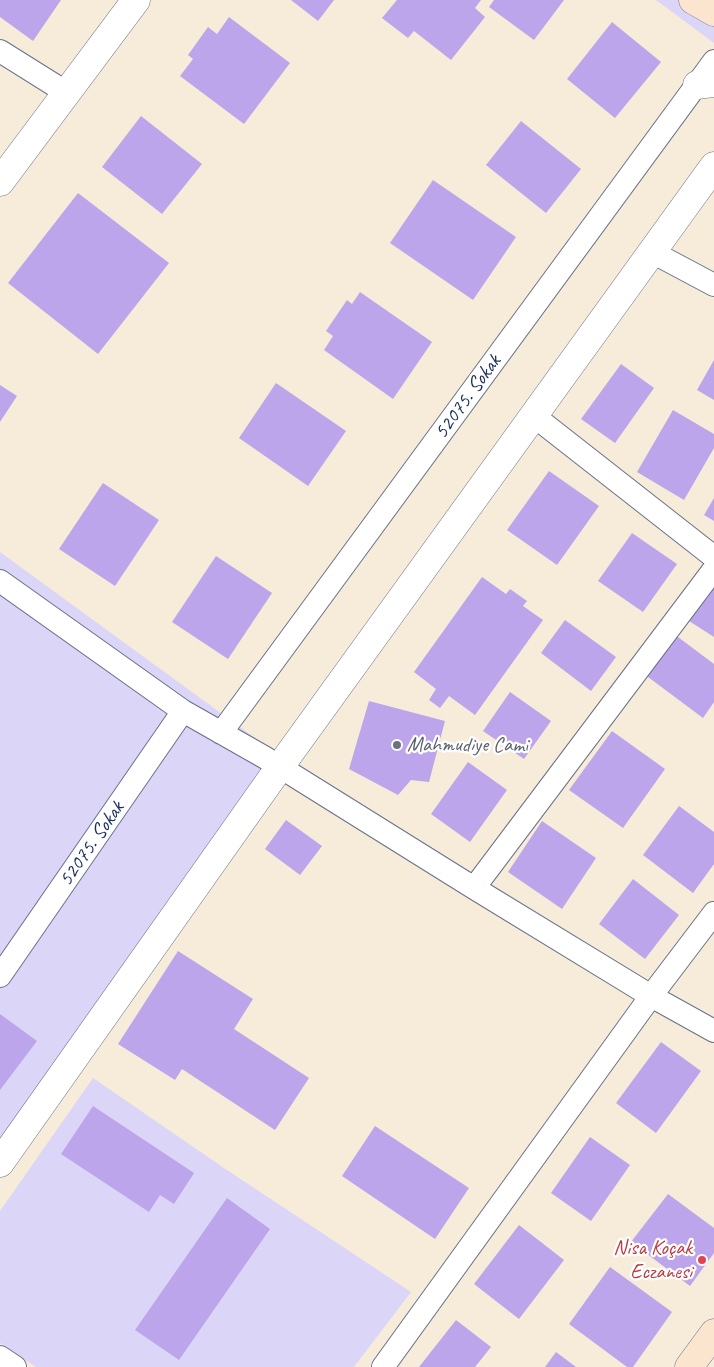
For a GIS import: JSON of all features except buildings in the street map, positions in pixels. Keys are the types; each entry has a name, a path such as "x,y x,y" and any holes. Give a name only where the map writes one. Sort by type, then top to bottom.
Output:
{"main road":[{"path":"693,0 714,12"},
{"path":"689,1367 714,1333"}],"street":[{"path":"0,182 136,0"},
{"path":"0,50 67,93"},
{"name":"52075. Sokak","path":"221,733 706,84 714,61"},
{"path":"0,1163 280,768 714,166"},
{"path":"652,252 714,285"},
{"path":"534,416 714,557"},
{"path":"474,888 714,569"},
{"path":"0,581 183,711 280,768 651,996 714,1032"},
{"name":"52075. Sokak","path":"0,976 183,711"},
{"path":"383,1367 651,996 714,913"},
{"path":"0,1356 15,1367"}],"shaded area":[{"path":"656,0 714,0 714,43"},
{"path":"0,552 277,754 0,1165"},
{"path":"93,1078 224,1168 411,1292 354,1367 36,1367 0,1343 0,1211"}],"place":[{"name":"Mahmudiye Cami","path":"397,745"},
{"name":"Nisa Koçak Eczanesi","path":"702,1260"}]}
